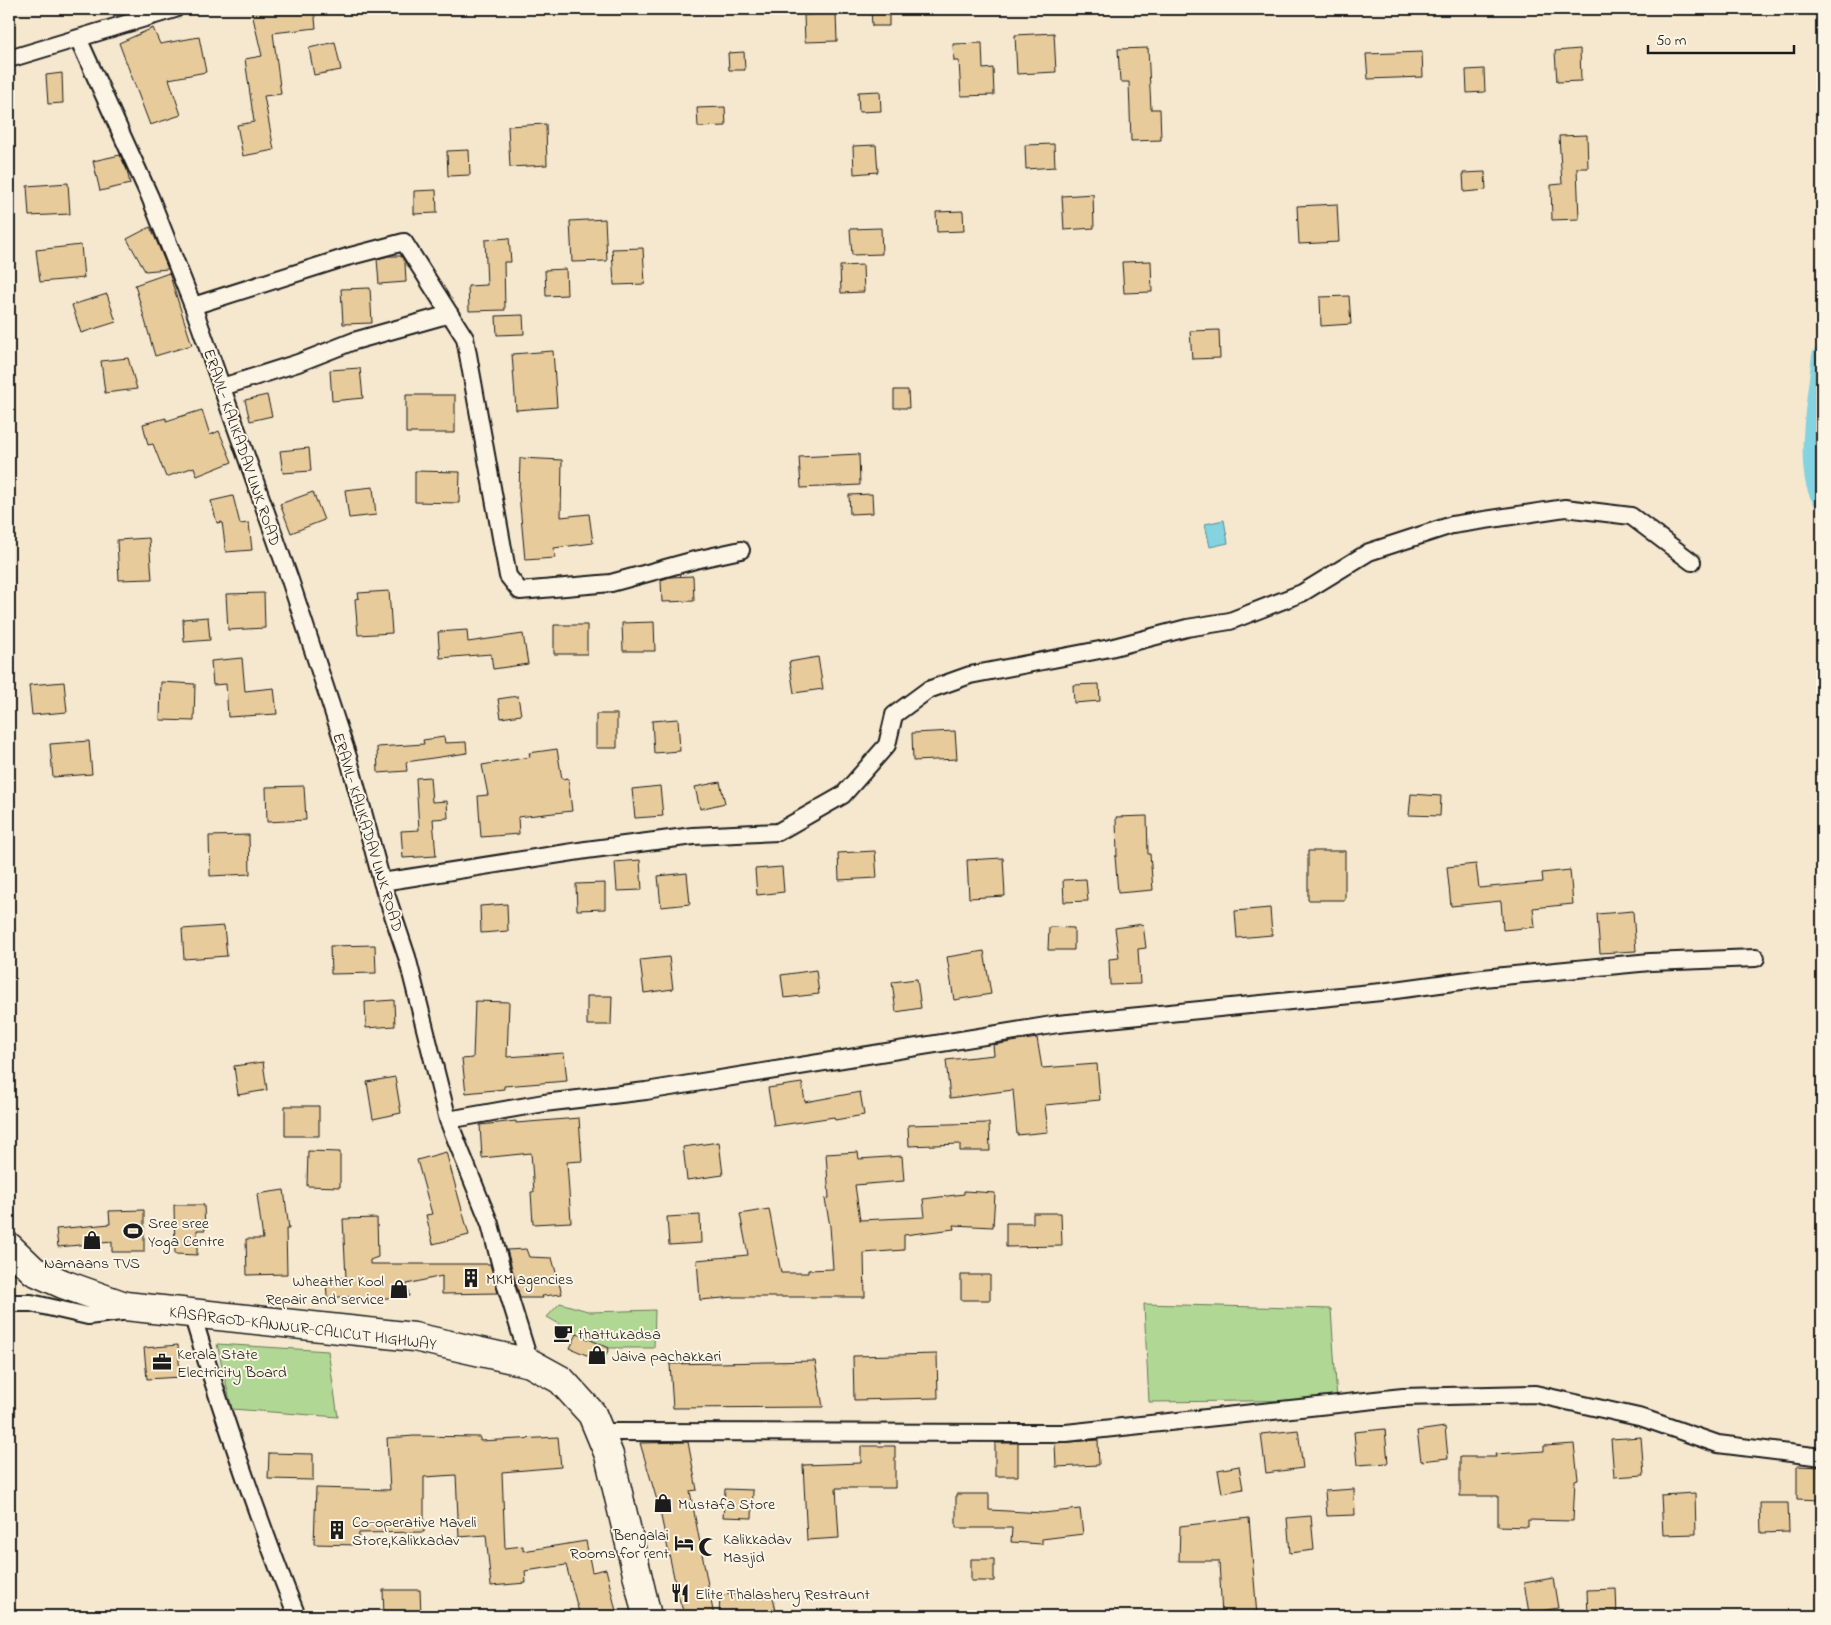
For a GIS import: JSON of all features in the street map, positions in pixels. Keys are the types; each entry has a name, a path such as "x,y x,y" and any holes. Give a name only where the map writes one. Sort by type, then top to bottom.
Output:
{"highway":[{"name":"KASARGOD-KANNUR-CALICUT HIGHWAY","path":"9,1247 34,1270 63,1284 125,1306 414,1337 530,1363 562,1380 592,1414 609,1456 647,1616"}],"street":[{"path":"9,59 175,9"},
{"name":"ERAVIL- KALIKADAV LINK ROAD","path":"78,38 150,196 222,387 236,432 290,580 349,760 382,882 408,957 448,1120 490,1224 506,1286 530,1363"},
{"path":"192,306 347,257 404,242 465,338 508,576 520,591 611,582 741,550"},
{"path":"222,387 298,363 354,342 450,314"},
{"path":"382,882 586,850 693,836 778,832 843,795 887,745 894,716 928,690 970,675 1110,648 1186,628 1230,621 1302,592 1369,552 1452,525 1565,508 1631,516 1692,562"},
{"path":"448,1120 544,1103 646,1091 1058,1024 1381,992 1483,978 1650,962 1756,958"},
{"path":"9,1303 31,1303 88,1316 122,1312 125,1306"},
{"path":"192,1314 216,1393 252,1498 297,1616"},
{"path":"600,1432 1066,1433 1403,1397 1535,1394 1643,1418 1718,1444 1822,1457"}],"green space":[{"path":"560,1303 591,1312 655,1310 654,1348 609,1348 577,1334 547,1317"},
{"path":"1144,1304 1331,1309 1337,1400 1149,1402"},
{"path":"217,1344 328,1351 338,1417 232,1409"}],"water":[{"path":"1224,520 1228,543 1210,547 1205,524"}],"building":[{"path":"251,9 314,9 316,28 273,33 281,94 264,96 274,150 243,156 237,125 254,122 245,59 262,56"},
{"path":"871,9 889,9 889,26 872,26"},
{"path":"836,14 837,41 805,42 804,15"},
{"path":"153,28 160,44 199,37 206,72 169,79 181,115 150,125 119,43"},
{"path":"1054,33 1056,72 1017,74 1015,35"},
{"path":"335,42 341,70 314,75 309,48"},
{"path":"982,43 983,69 993,68 994,95 961,96 959,61 954,61 953,44"},
{"path":"1148,48 1151,109 1160,109 1161,140 1131,141 1129,82 1120,82 1118,49"},
{"path":"1580,49 1581,81 1557,82 1555,51"},
{"path":"744,52 745,70 729,70 728,53"},
{"path":"1422,52 1423,77 1368,79 1366,54"},
{"path":"1484,69 1485,92 1467,93 1466,70"},
{"path":"62,73 63,103 48,104 46,75"},
{"path":"880,91 881,111 859,112 858,92"},
{"path":"725,107 726,126 698,127 697,108"},
{"path":"546,124 547,165 510,167 508,126"},
{"path":"1587,135 1588,168 1577,168 1579,219 1552,220 1551,185 1562,184 1559,136"},
{"path":"1054,144 1055,167 1026,169 1025,145"},
{"path":"876,145 878,172 854,174 853,146"},
{"path":"469,150 470,175 448,176 447,151"},
{"path":"120,155 127,170 130,184 100,191 93,161"},
{"path":"1485,172 1486,190 1464,192 1463,173"},
{"path":"68,183 70,214 29,216 27,186"},
{"path":"436,190 437,213 414,214 414,191"},
{"path":"1093,194 1094,228 1064,230 1062,196"},
{"path":"1337,204 1339,242 1299,244 1297,206"},
{"path":"963,211 964,231 937,232 936,212"},
{"path":"605,219 607,261 572,262 570,221"},
{"path":"150,227 168,269 145,271 127,239"},
{"path":"881,228 882,254 852,255 850,229"},
{"path":"509,238 511,262 504,262 505,310 469,311 468,286 487,285 485,240"},
{"path":"81,245 84,278 40,282 36,250"},
{"path":"643,248 645,284 614,285 612,249"},
{"path":"401,256 405,262 406,282 379,284 377,259"},
{"path":"1151,261 1152,292 1124,293 1122,262"},
{"path":"863,265 864,292 841,293 840,266"},
{"path":"566,269 567,295 546,296 545,270"},
{"path":"169,273 192,345 155,356 135,285"},
{"path":"370,288 372,323 343,324 341,289"},
{"path":"107,294 116,322 81,333 72,305"},
{"path":"1349,296 1351,324 1321,326 1320,297"},
{"path":"523,315 524,334 497,335 496,316"},
{"path":"1219,330 1220,358 1192,359 1190,331"},
{"path":"553,351 557,407 516,410 512,354"},
{"path":"128,358 137,389 105,393 101,361"},
{"path":"360,368 363,398 332,401 330,370"},
{"path":"894,390 908,390 909,408 894,408"},
{"path":"267,395 272,416 250,421 245,400"},
{"path":"406,395 455,395 455,433 406,433"},
{"path":"202,410 210,435 219,431 232,462 197,476 194,467 166,477 153,444 148,445 143,424 166,418 166,421"},
{"path":"309,448 311,471 283,473 280,451"},
{"path":"859,454 860,485 801,488 799,457"},
{"path":"520,458 562,460 561,517 589,514 593,543 554,548 555,558 525,560 519,494"},
{"path":"415,471 460,472 459,503 415,502"},
{"path":"373,487 376,515 349,518 345,490"},
{"path":"313,492 324,520 291,533 280,504"},
{"path":"872,494 873,513 850,514 849,495"},
{"path":"233,496 240,524 249,523 252,550 226,552 222,522 217,523 211,501"},
{"path":"149,538 152,579 119,580 117,540"},
{"path":"693,576 694,601 662,602 661,580 670,577"},
{"path":"389,591 392,633 358,635 355,599 359,598 358,593"},
{"path":"264,593 265,628 228,630 226,594"},
{"path":"208,617 210,640 184,642 183,619"},
{"path":"654,622 655,651 623,651 622,623"},
{"path":"554,625 587,625 587,654 554,654"},
{"path":"467,630 468,642 523,634 528,664 493,669 491,654 440,658 438,632"},
{"path":"818,657 823,689 794,693 789,662"},
{"path":"242,658 245,691 274,688 277,714 228,717 226,684 213,685 211,661"},
{"path":"64,682 67,712 32,715 29,685"},
{"path":"161,682 195,684 194,721 160,720"},
{"path":"1099,684 1100,701 1074,703 1073,685"},
{"path":"518,696 521,715 501,718 498,699"},
{"path":"596,714 617,714 617,748 596,748"},
{"path":"678,719 680,751 654,753 652,721"},
{"path":"955,731 957,759 913,761 912,733"},
{"path":"444,737 445,743 466,742 467,753 406,762 407,771 378,773 377,747 424,744 423,740"},
{"path":"89,741 92,774 53,777 50,744"},
{"path":"557,749 562,779 568,778 572,811 518,817 519,834 481,837 478,796 488,795 482,765 530,757 529,753"},
{"path":"430,777 432,802 447,801 448,818 433,819 436,856 403,858 401,831 419,830 416,778"},
{"path":"720,782 725,803 700,809 695,787"},
{"path":"304,786 306,820 267,822 266,787"},
{"path":"660,786 663,816 635,818 632,789"},
{"path":"1411,794 1441,796 1440,816 1409,815"},
{"path":"1147,816 1148,854 1150,854 1153,890 1118,893 1115,856 1117,856 1116,817"},
{"path":"249,835 250,874 210,876 209,836"},
{"path":"875,851 877,878 839,880 838,853"},
{"path":"1308,851 1345,851 1345,900 1308,900"},
{"path":"1003,858 1005,896 969,898 967,860"},
{"path":"640,860 642,890 617,891 615,862"},
{"path":"1476,864 1479,888 1543,882 1542,873 1570,870 1573,904 1533,908 1535,927 1503,930 1501,901 1451,906 1447,867"},
{"path":"782,867 784,892 757,895 755,869"},
{"path":"687,873 690,904 661,907 658,876"},
{"path":"1086,879 1088,901 1064,902 1063,880"},
{"path":"605,883 605,909 577,910 576,884"},
{"path":"507,904 508,931 481,933 480,906"},
{"path":"1270,908 1272,935 1237,938 1235,911"},
{"path":"1633,911 1636,951 1600,953 1597,914"},
{"path":"1143,924 1146,948 1138,949 1140,984 1110,985 1109,959 1119,958 1115,928"},
{"path":"224,926 227,956 184,959 182,929"},
{"path":"1049,927 1074,928 1074,950 1048,950"},
{"path":"375,945 376,973 331,974 330,946"},
{"path":"984,951 991,994 954,1000 947,957"},
{"path":"669,957 673,989 644,993 640,960"},
{"path":"816,970 819,994 784,998 781,975"},
{"path":"917,979 921,1008 896,1012 892,982"},
{"path":"587,996 612,996 611,1025 587,1025"},
{"path":"394,1000 395,1026 366,1028 365,1002"},
{"path":"475,1001 509,1002 507,1057 564,1053 567,1081 504,1086 504,1089 466,1093 462,1059 473,1058"},
{"path":"1037,1038 1042,1068 1097,1064 1100,1100 1045,1105 1048,1132 1017,1135 1013,1090 950,1098 946,1060 994,1055 993,1045"},
{"path":"263,1062 267,1090 238,1095 234,1066"},
{"path":"395,1077 401,1113 373,1119 367,1082"},
{"path":"802,1083 805,1102 860,1092 864,1115 835,1120 834,1117 774,1126 768,1088"},
{"path":"285,1106 319,1106 319,1136 285,1136"},
{"path":"579,1118 582,1161 567,1162 571,1222 533,1224 531,1192 534,1192 531,1153 482,1158 480,1125"},
{"path":"989,1123 990,1151 960,1151 960,1144 909,1146 908,1125"},
{"path":"719,1142 723,1175 687,1180 683,1147"},
{"path":"308,1151 340,1152 340,1187 307,1186"},
{"path":"446,1152 469,1235 433,1244 426,1215 432,1214 417,1160"},
{"path":"858,1152 859,1159 902,1156 904,1181 855,1185 860,1220 925,1217 923,1199 964,1194 964,1191 995,1193 993,1227 953,1225 954,1229 904,1235 904,1250 864,1253 865,1297 735,1297 700,1300 697,1260 748,1255 740,1214 769,1209 781,1273 808,1273 808,1270 833,1269 830,1226 825,1199 829,1198 826,1154"},
{"path":"284,1190 289,1229 286,1229 287,1274 247,1275 246,1239 263,1239 257,1194"},
{"path":"174,1205 204,1205 205,1230 197,1230 197,1255 175,1254"},
{"path":"144,1210 144,1252 112,1252 112,1242 58,1247 56,1229 110,1224 109,1211"},
{"path":"1033,1213 1061,1213 1062,1246 1006,1247 1006,1223 1033,1223"},
{"path":"700,1215 701,1243 669,1245 667,1217"},
{"path":"377,1218 378,1257 370,1260 370,1264 490,1264 498,1293 442,1294 442,1276 407,1284 409,1296 353,1301 353,1297 327,1297 326,1278 346,1278 343,1219"},
{"path":"526,1249 529,1257 552,1258 562,1294 542,1296 543,1298 520,1298 507,1250"},
{"path":"961,1275 990,1275 990,1300 961,1300"},
{"name":"Jaiva pachakkari","path":"577,1334 609,1348 603,1362 570,1348"},
{"name":"Kerala State Electricity Board","path":"178,1345 180,1377 147,1379 144,1348"},
{"path":"937,1354 938,1398 854,1400 853,1356"},
{"path":"815,1361 823,1407 673,1408 670,1364"},
{"path":"1445,1427 1448,1458 1421,1461 1417,1431"},
{"path":"1385,1429 1388,1463 1357,1465 1354,1432"},
{"path":"1298,1430 1303,1468 1266,1473 1261,1434"},
{"path":"414,1436 480,1437 480,1441 558,1437 561,1467 502,1472 505,1548 523,1546 523,1551 586,1541 592,1572 606,1569 616,1611 610,1612 611,1616 580,1616 566,1565 525,1571 526,1583 491,1586 486,1535 459,1537 456,1475 424,1477 424,1532 359,1533 358,1545 314,1544 316,1488 390,1490 387,1438"},
{"path":"1641,1437 1644,1475 1614,1477 1611,1439"},
{"path":"1098,1440 1099,1465 1056,1467 1055,1443"},
{"path":"688,1442 697,1490 690,1491 714,1616 685,1616 678,1596 659,1507 640,1443"},
{"path":"995,1443 1018,1443 1018,1476 995,1476"},
{"path":"1574,1444 1578,1479 1575,1480 1573,1521 1528,1520 1528,1527 1498,1526 1498,1496 1460,1496 1460,1457 1496,1457 1495,1454 1544,1451 1544,1446"},
{"path":"861,1446 895,1446 895,1488 836,1488 839,1538 807,1540 803,1465 861,1463"},
{"path":"269,1453 313,1454 313,1480 268,1479"},
{"path":"1239,1466 1243,1489 1222,1493 1218,1470"},
{"path":"1797,1466 1822,1467 1822,1500 1797,1499"},
{"path":"725,1489 753,1490 752,1518 723,1517"},
{"path":"1354,1489 1355,1515 1327,1516 1325,1491"},
{"path":"1695,1493 1696,1534 1663,1535 1661,1495"},
{"path":"956,1494 989,1494 989,1510 1043,1513 1080,1509 1083,1534 1042,1539 1042,1544 1011,1542 1012,1528 956,1528"},
{"path":"1760,1503 1788,1503 1789,1532 1761,1533"},
{"path":"1311,1516 1314,1550 1290,1553 1287,1518"},
{"path":"1249,1518 1257,1616 1222,1616 1219,1561 1179,1561 1180,1526"},
{"path":"971,1559 994,1559 994,1581 971,1581"},
{"path":"1553,1578 1558,1608 1529,1613 1524,1583"},
{"path":"1616,1589 1617,1616 1588,1616 1587,1590"},
{"path":"383,1590 420,1590 421,1616 384,1616"},
{"path":"772,1592 777,1616 719,1616 720,1595"}],"waterway":[{"path":"1822,356 1813,430 1813,469 1816,486 1822,498"}],"place":[{"name":"Sree sree Yoga Centre","path":"133,1231"},
{"name":"Namaans TVS","path":"92,1240"},
{"name":"MKM agencies","path":"471,1278"},
{"name":"Wheather Kool Repair and service","path":"399,1289"},
{"name":"thattukadsa","path":"563,1333"},
{"name":"Jaiva pachakkari","path":"597,1355"},
{"name":"Kerala State Electricity Board","path":"162,1362"},
{"name":"Mustafa Store","path":"663,1503"},
{"name":"Co-operative Maveli Store,Kalikkadav","path":"337,1530"},
{"name":"Bengalai Rooms for rent","path":"684,1543"},
{"name":"Kalikkadav Masjid","path":"708,1547"},
{"name":"Elite Thalashery Restraunt","path":"680,1593"}]}
